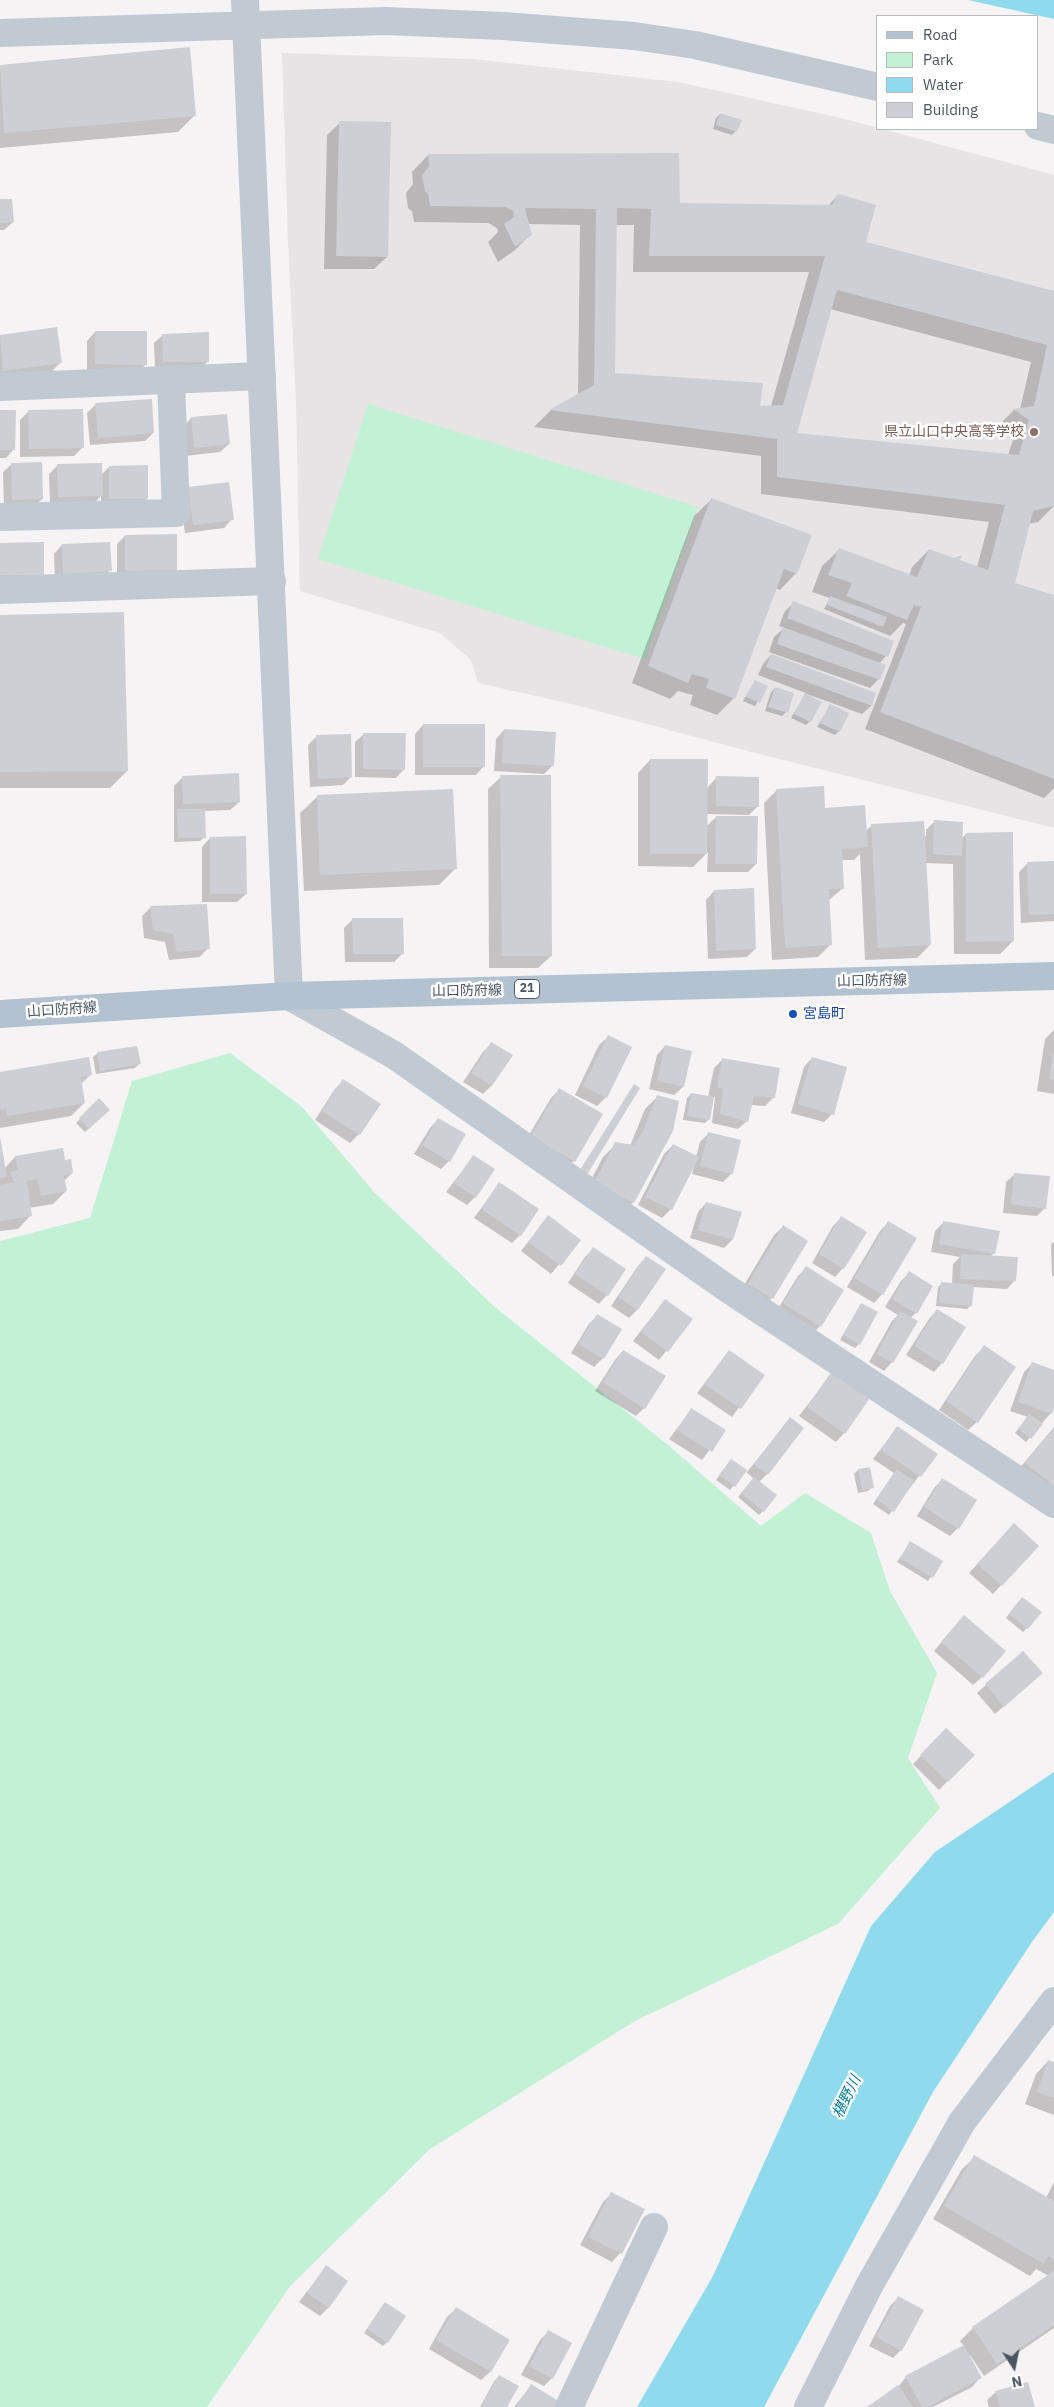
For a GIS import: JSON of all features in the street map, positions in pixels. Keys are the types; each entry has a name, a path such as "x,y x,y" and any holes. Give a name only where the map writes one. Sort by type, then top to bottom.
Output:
{"main road":[{"name":"山口防府線","path":"0,1014 289,996 1054,976"}],"street":[{"path":"0,33 245,12 396,22 503,26 634,36 775,62 876,87"},
{"path":"245,12 272,581 289,996 394,1054 728,1289 1054,1504"},
{"path":"1039,126 1054,130"},
{"path":"0,387 171,382 262,376"},
{"path":"0,517 176,513 171,382"},
{"path":"0,590 272,581"},
{"path":"808,2407 869,2286 962,2122 1050,2015"},
{"path":"569,2407 654,2227"}],"shaded area":[{"path":"282,53 473,59 678,82 845,119 876,127 876,130 886,130 1054,175 1054,828 755,753 576,705 478,683 471,660 440,633 300,591 296,403 288,243"}],"green space":[{"path":"368,404 698,507 645,659 318,559"},
{"path":"230,1053 302,1107 374,1192 496,1308 668,1445 761,1526 805,1493 871,1533 890,1591 937,1673 908,1758 940,1808 838,1924 635,2021 430,2149 291,2285 207,2407 0,2407 0,1241 90,1218 132,1081"}],"water":[{"path":"968,0 1054,0 1054,19"},
{"name":"椹野川","path":"1054,1772 1054,1912 1032,1942 933,2092 764,2407 637,2407 713,2276 871,1926 935,1852"}],"building":[{"path":"190,47 196,116 4,133 0,65"},
{"path":"720,113 742,120 737,132 716,125"},
{"path":"339,121 391,122 388,257 336,256"},
{"path":"679,153 680,203 832,205 838,194 876,205 866,242 1054,291 1054,506 1033,511 1015,583 1054,595 1054,779 880,712 921,607 914,605 907,620 846,596 852,583 828,575 839,548 917,577 929,549 954,558 962,555 960,560 988,570 1005,505 777,477 777,439 549,410 594,385 596,209 525,208 532,235 515,247 504,224 514,217 513,211 505,207 430,206 422,175 429,166 428,154","holes":["617,208 651,209 649,256 825,256 783,405 760,406 763,383 615,373","837,290 1047,345 1034,406 1013,409 1029,420 1019,455 797,433"]},
{"path":"0,199 12,199 14,222 0,223"},
{"path":"57,327 62,363 3,371 0,335"},
{"path":"95,331 147,331 147,365 95,364"},
{"path":"209,332 209,362 163,362 162,334"},
{"path":"152,399 154,433 98,438 95,403"},
{"path":"83,409 84,448 29,449 28,410"},
{"path":"0,410 16,410 15,450 0,450"},
{"path":"227,414 230,444 194,448 191,417"},
{"path":"42,462 43,499 12,500 11,463"},
{"path":"102,463 103,496 58,497 57,464"},
{"path":"148,465 148,499 109,499 109,466"},
{"path":"229,482 234,520 193,525 188,487"},
{"path":"711,498 812,535 797,574 784,569 735,699 706,688 709,679 692,674 688,683 648,666"},
{"path":"177,534 177,570 125,571 125,535"},
{"path":"44,542 44,575 0,575 0,543"},
{"path":"110,542 112,571 63,574 62,544"},
{"path":"830,596 887,617 883,627 827,605"},
{"path":"793,601 894,641 888,657 787,618"},
{"path":"124,612 128,771 0,772 0,615"},
{"path":"783,627 886,665 880,680 777,644"},
{"path":"771,654 876,693 872,706 766,667"},
{"path":"755,680 768,686 760,703 746,697"},
{"path":"775,687 794,693 788,713 768,707"},
{"path":"805,693 822,702 811,722 794,714"},
{"path":"830,704 849,713 840,732 820,723"},
{"path":"423,724 485,724 485,767 423,767"},
{"path":"504,729 556,732 554,766 502,763"},
{"path":"363,733 406,733 405,770 363,769"},
{"path":"351,734 352,777 318,779 316,735"},
{"path":"650,759 708,759 707,854 650,854"},
{"path":"239,773 240,802 183,804 182,776"},
{"path":"500,775 551,775 552,956 502,956"},
{"path":"716,776 759,777 759,807 716,806"},
{"path":"824,786 825,808 865,805 868,847 842,849 844,889 829,889 832,945 785,948 776,789"},
{"path":"453,789 457,869 320,875 317,795"},
{"path":"177,809 205,809 206,838 178,838"},
{"path":"716,816 758,816 757,864 715,864"},
{"path":"934,820 963,822 962,856 933,854"},
{"path":"924,821 931,945 878,948 871,824"},
{"path":"1013,832 1014,941 966,942 966,833"},
{"path":"246,836 247,894 210,894 210,837"},
{"path":"1054,861 1054,914 1029,915 1027,862"},
{"path":"754,888 756,949 716,951 714,890"},
{"path":"207,904 210,949 177,952 173,934 153,930 150,906"},
{"path":"352,918 403,918 404,954 353,954"},
{"path":"608,1035 632,1047 607,1098 583,1086"},
{"path":"491,1042 513,1055 492,1086 471,1073"},
{"path":"665,1045 692,1051 684,1087 657,1081"},
{"path":"137,1046 141,1064 100,1071 97,1052"},
{"path":"1054,1053 1054,1080 1049,1079"},
{"path":"89,1057 92,1075 81,1077 85,1103 7,1116 6,1109 0,1110 0,1072"},
{"path":"812,1057 847,1067 834,1115 798,1104"},
{"path":"722,1058 780,1068 775,1098 754,1096 748,1122 720,1114 723,1089 717,1087"},
{"path":"343,1079 381,1104 360,1135 322,1111"},
{"path":"634,1084 640,1088 588,1173 581,1169"},
{"path":"559,1088 603,1114 575,1162 531,1136"},
{"path":"691,1093 714,1097 710,1120 687,1116"},
{"path":"657,1095 679,1101 673,1131 634,1203 594,1184 615,1142 634,1145 644,1129"},
{"path":"99,1098 110,1110 89,1129 79,1118"},
{"path":"438,1118 466,1134 450,1162 422,1145"},
{"path":"708,1132 741,1140 733,1174 700,1166"},
{"path":"0,1137 7,1177 0,1178"},
{"path":"673,1144 699,1157 672,1210 645,1197"},
{"path":"63,1148 65,1160 71,1159 73,1173 64,1176 67,1191 41,1196 37,1179 27,1181 32,1216 0,1221 0,1185 14,1182 10,1172 18,1170 15,1156"},
{"path":"473,1155 495,1169 476,1198 454,1183"},
{"path":"1014,1173 1050,1176 1046,1209 1011,1204"},
{"path":"499,1182 539,1209 521,1236 481,1209"},
{"path":"706,1202 742,1212 733,1240 698,1230"},
{"path":"548,1215 581,1240 561,1266 528,1242"},
{"path":"841,1216 867,1232 844,1269 819,1254"},
{"path":"888,1221 917,1238 883,1295 854,1278"},
{"path":"943,1221 1000,1231 995,1254 939,1244"},
{"path":"783,1225 808,1241 773,1299 748,1284"},
{"path":"593,1247 626,1269 608,1296 575,1274"},
{"path":"961,1254 1018,1257 1016,1281 960,1279"},
{"path":"646,1256 666,1269 638,1310 618,1297"},
{"path":"806,1266 844,1290 821,1327 783,1303"},
{"path":"909,1271 933,1286 917,1314 892,1299"},
{"path":"941,1282 974,1285 972,1306 939,1303"},
{"path":"665,1299 693,1319 668,1352 641,1332"},
{"path":"861,1303 878,1312 860,1345 843,1335"},
{"path":"937,1309 966,1327 943,1364 914,1346"},
{"path":"900,1311 918,1321 893,1363 876,1354"},
{"path":"597,1314 622,1329 604,1359 578,1344"},
{"path":"984,1345 1016,1367 978,1423 946,1401"},
{"path":"623,1350 666,1376 645,1409 603,1382"},
{"path":"729,1350 765,1375 741,1409 704,1384"},
{"path":"1032,1362 1054,1370 1054,1408 1052,1414 1018,1402"},
{"path":"832,1371 870,1398 845,1434 807,1407"},
{"path":"691,1408 726,1430 712,1452 677,1430"},
{"path":"1029,1414 1043,1424 1031,1439 1018,1429"},
{"path":"790,1417 804,1428 768,1475 754,1464"},
{"path":"897,1426 938,1454 921,1477 881,1450"},
{"path":"1054,1428 1054,1486 1025,1463"},
{"path":"731,1459 747,1470 735,1487 719,1475"},
{"path":"870,1467 874,1488 862,1490 858,1469"},
{"path":"897,1469 914,1481 894,1512 876,1499"},
{"path":"754,1477 777,1495 764,1512 741,1493"},
{"path":"942,1478 977,1500 959,1529 924,1507"},
{"path":"1014,1523 1039,1546 1002,1586 977,1564"},
{"path":"910,1541 943,1561 933,1578 900,1558"},
{"path":"1022,1597 1042,1612 1028,1629 1009,1614"},
{"path":"964,1615 1006,1651 983,1678 941,1642"},
{"path":"1023,1651 1043,1673 1004,1707 985,1684"},
{"path":"946,1728 975,1755 948,1782 920,1755"},
{"path":"1048,2060 1054,2062 1054,2098 1037,2092"},
{"path":"974,2155 1054,2201 1054,2259 1048,2256 1044,2264 944,2206"},
{"path":"611,2192 645,2209 622,2254 588,2237"},
{"path":"326,2265 348,2281 329,2308 307,2293"},
{"path":"1054,2271 1054,2325 997,2364 972,2327"},
{"path":"898,2296 924,2310 902,2351 876,2337"},
{"path":"385,2302 406,2316 388,2343 367,2329"},
{"path":"456,2307 510,2340 491,2372 436,2340"},
{"path":"548,2330 572,2343 553,2379 529,2366"},
{"path":"964,2345 982,2378 928,2407 922,2407 905,2376"},
{"path":"499,2375 519,2386 507,2407 486,2407 482,2405"},
{"path":"1028,2382 1035,2407 1000,2407 995,2391"},
{"path":"531,2384 560,2402 557,2407 516,2407"},
{"path":"898,2385 913,2407 867,2407"}],"place":[{"name":"県立山口中央高等学校","path":"1034,432"},
{"name":"宮島町","path":"793,1014"}]}
